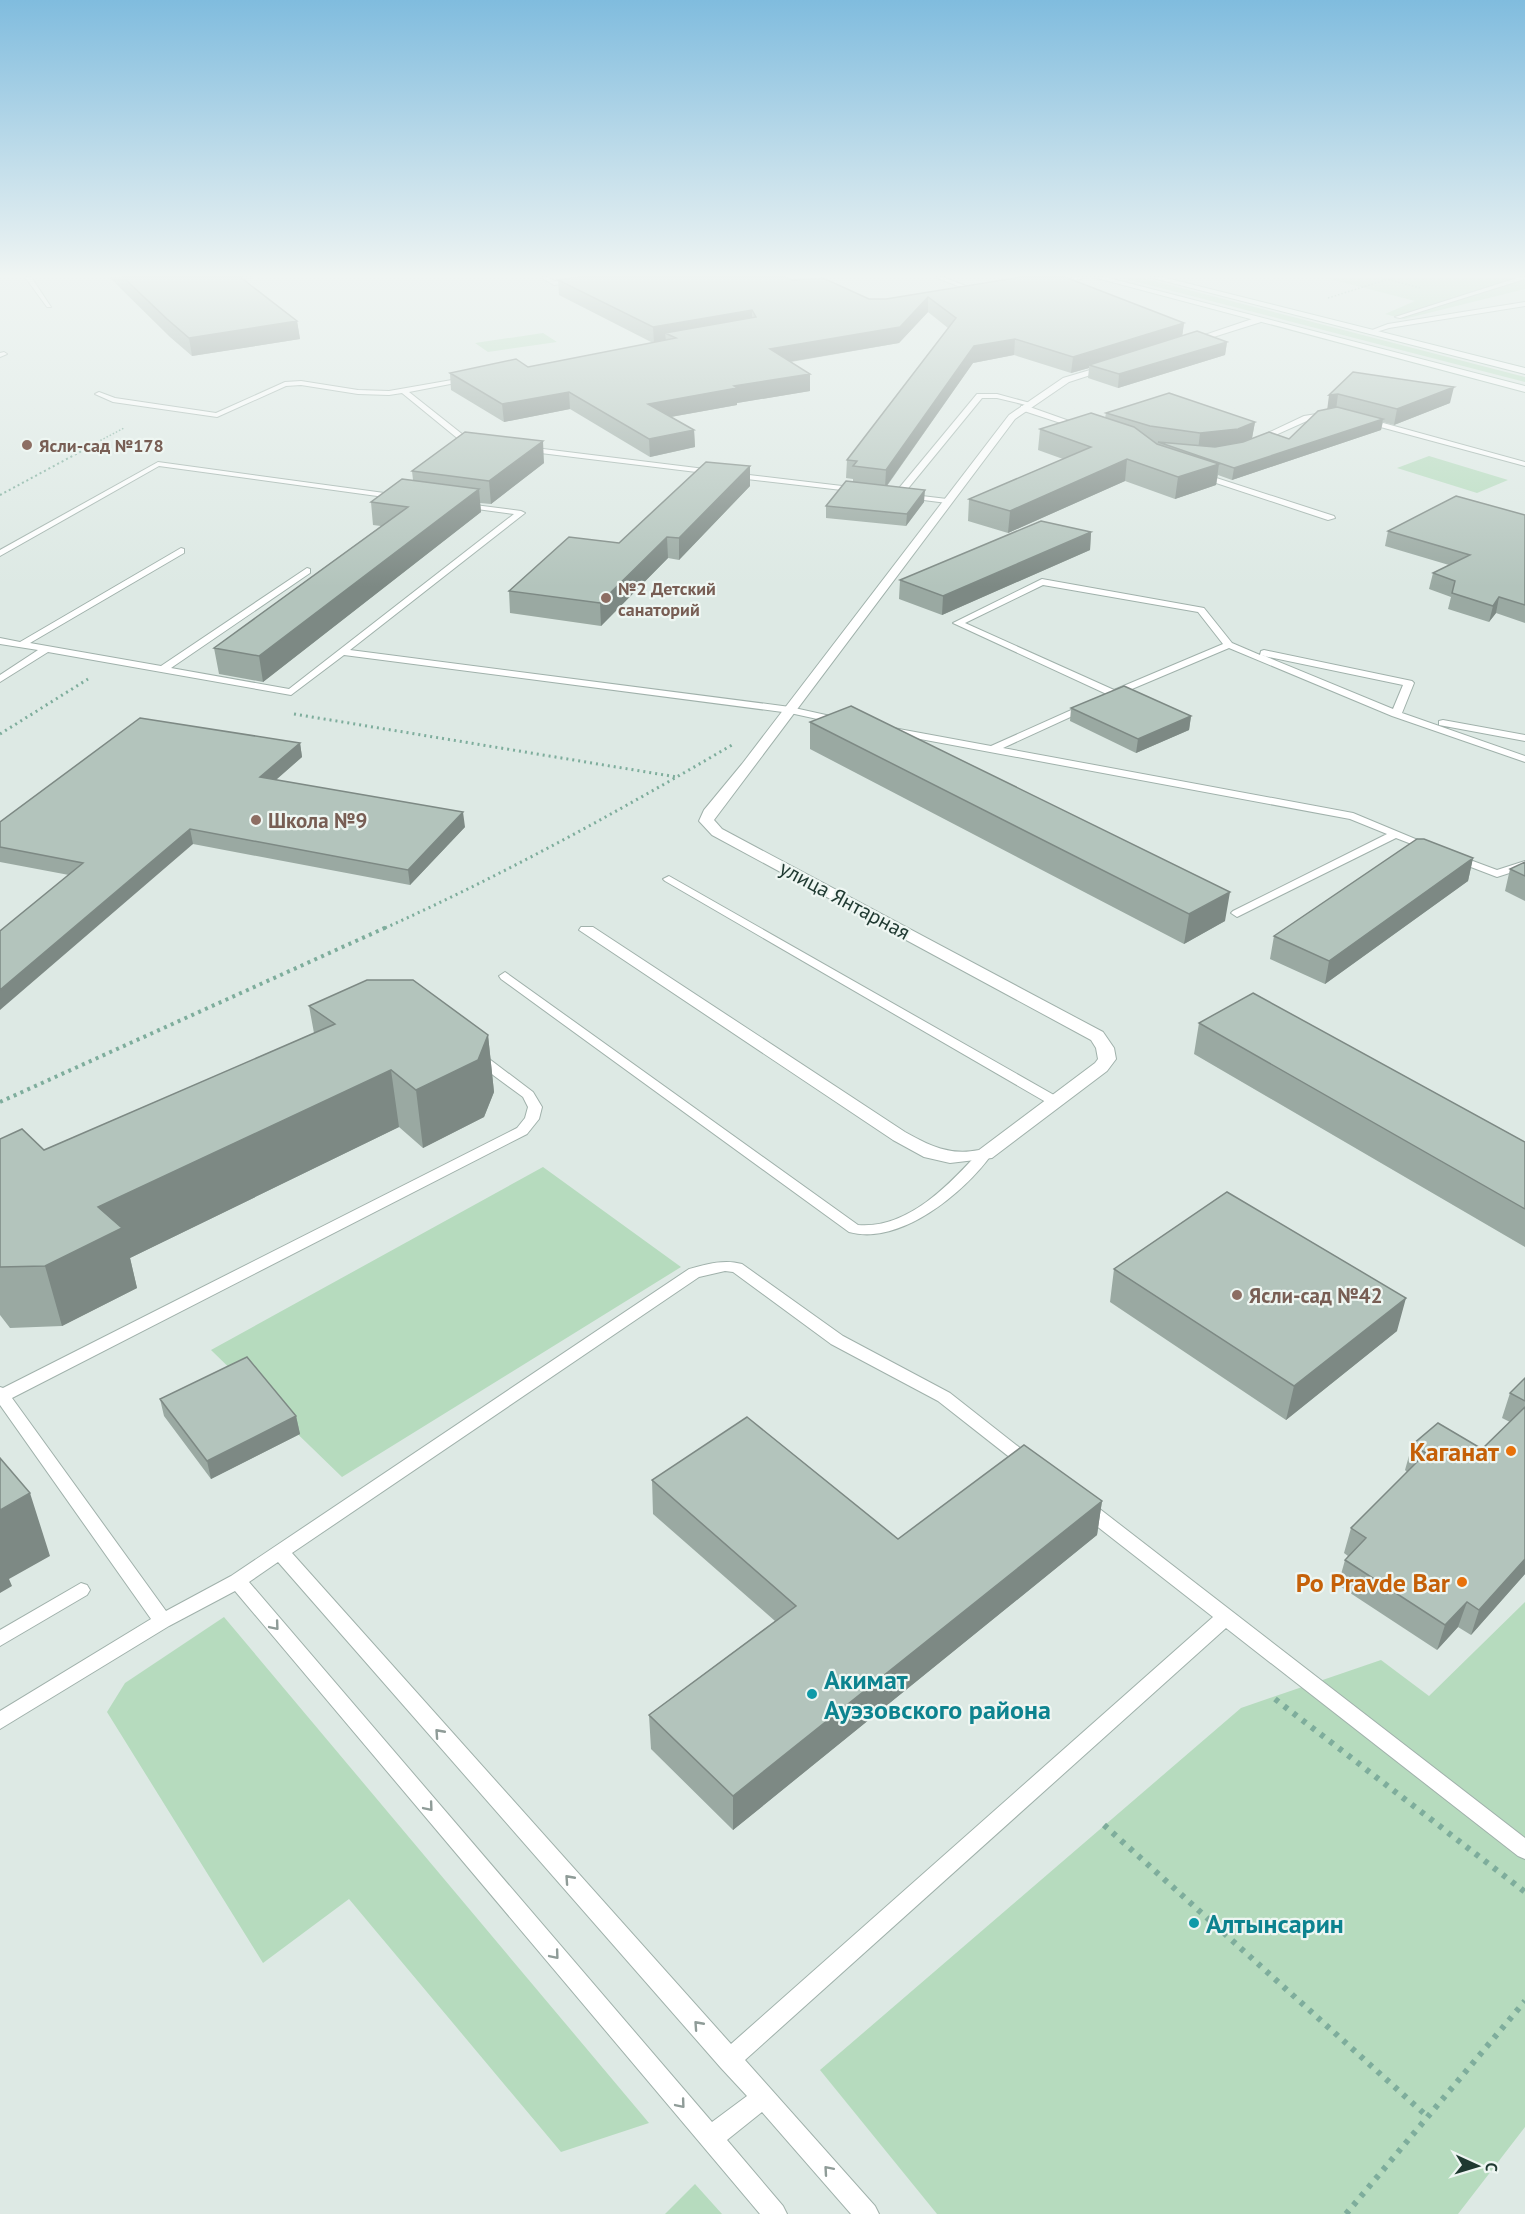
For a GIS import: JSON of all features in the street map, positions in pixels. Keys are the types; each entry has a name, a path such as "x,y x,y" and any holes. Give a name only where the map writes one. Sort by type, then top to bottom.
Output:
{"street":[{"name":"улица Янтарная","path":"587,930 926,1152 945,1159 966,1160 985,1154 1101,1067 1107,1059 1106,1048 1097,1036 977,968 907,934 717,832 706,821 709,813 1012,417 1066,380"},
{"path":"1491,380 1525,389"}],"lane":[{"path":"99,393 113,400 217,415 262,392 285,384 301,383 374,393 458,380"},
{"path":"404,390 465,440 486,443"},
{"path":"898,495 980,396 997,396 1090,429"},
{"path":"1248,444 1307,418 1335,414"},
{"path":"1354,417 1525,464"},
{"path":"518,448 863,491"},
{"path":"0,553 158,464 404,498"},
{"path":"1190,471 1331,518"},
{"path":"886,494 947,501"},
{"path":"0,641 291,692 521,513 451,504"},
{"path":"21,645 181,551"},
{"path":"163,669 307,572"},
{"path":"1114,694 958,623 1042,582 1201,610 1229,645 1396,714 1525,759"},
{"path":"1104,698 1229,645 1409,683 1396,714"},
{"path":"0,679 46,649"},
{"path":"342,652 790,710 848,723"},
{"path":"993,749 1094,703"},
{"path":"1396,714 1525,738"},
{"path":"871,727 1353,816 1497,874 1525,864"},
{"path":"881,738 891,743"},
{"path":"1237,914 1395,834"},
{"path":"669,879 1056,1102"},
{"path":"505,976 854,1229 869,1233 904,1222 963,1179 985,1154"},
{"path":"163,1621 2,1400 522,1131 532,1119 535,1107 528,1095 466,1048"},
{"path":"0,1721 163,1621 237,1581 694,1273 725,1266 755,1279 837,1340 944,1397 1038,1471"},
{"path":"1075,1500 1525,1850"},
{"path":"280,1552 867,2214"},
{"path":"237,1581 775,2214"},
{"path":"0,1639 81,1590"},
{"path":"729,2060 1226,1617"},
{"path":"710,2138 764,2097"}],"path":[{"path":"0,495 124,428"},
{"path":"0,734 116,661"},
{"path":"76,678 99,682"},
{"path":"288,712 677,777"},
{"path":"0,1102 469,890 739,741"},
{"path":"1275,1699 1525,1892"},
{"path":"1104,1825 1428,2117"},
{"path":"1346,2214 1525,2001"}],"green space":[{"path":"1429,456 1508,480 1477,493 1397,468"},
{"path":"543,1167 681,1267 342,1477 211,1350"},
{"path":"1525,1602 1525,2127 1458,2214 937,2214 820,2070 1241,1708 1381,1660 1429,1696"},
{"path":"224,1617 649,2123 561,2152 349,1899 263,1963 107,1712 125,1683"},
{"path":"695,2184 722,2214 665,2214"}],"building":[{"path":"462,380 770,380 648,404 694,430 649,439 569,392 502,404"},
{"path":"908,380 950,380 886,470 853,466 857,461 847,460"},
{"path":"1344,380 1409,380 1454,387 1397,409 1338,394 1329,395"},
{"path":"1169,393 1255,422 1238,429 1200,433 1150,426 1106,413"},
{"path":"1337,407 1383,419 1234,468 1158,442 1215,447 1243,442 1269,432 1289,439 1318,411"},
{"path":"1091,413 1134,427 1157,444 1219,464 1178,477 1127,459 1010,511 969,499 1091,447 1040,429"},
{"path":"465,432 543,441 489,481 412,471"},
{"path":"706,462 750,466 679,538 667,537 600,603 509,591 569,537 619,543"},
{"path":"402,479 479,489 259,656 214,648 408,507 371,502"},
{"path":"846,481 925,490 907,514 826,506"},
{"path":"1456,496 1525,515 1525,605 1499,597 1493,606 1452,593 1455,581 1433,573 1470,555 1388,531"},
{"path":"1041,521 1091,532 943,596 900,580"},
{"path":"1124,686 1191,716 1138,739 1071,708"},
{"path":"851,706 1230,892 1189,914 810,722"},
{"path":"140,718 300,743 260,777 463,812 408,870 190,829 0,990 0,931 83,863 0,847 0,822"},
{"path":"1417,839 1424,839 1473,858 1329,961 1274,936"},
{"path":"1525,862 1525,876 1510,869"},
{"path":"367,980 413,980 488,1035 478,1060 416,1090 391,1070 98,1207 122,1228 45,1266 0,1267 0,1139 22,1129 44,1150 335,1024 309,1006"},
{"path":"1253,993 1525,1142 1525,1209 1199,1023"},
{"path":"1227,1192 1406,1298 1294,1386 1114,1269"},
{"path":"247,1357 296,1416 207,1461 160,1399"},
{"path":"1525,1378 1525,1401 1510,1393"},
{"path":"1525,1407 1525,1559 1479,1610 1467,1602 1445,1625 1345,1560 1366,1538 1351,1528 1426,1453 1412,1445 1438,1423 1482,1449"},
{"name":"Акимат Ауэзовского района","path":"747,1417 898,1539 1024,1445 1102,1501 733,1796 649,1715 796,1606 652,1480"},
{"path":"0,1458 30,1493 0,1510"}],"place":[{"name":"Ясли-сад №178","path":"27,445"},
{"name":"№2 Детский санаторий","path":"606,598"},
{"name":"Школа №9","path":"256,820"},
{"name":"Ясли-сад №42","path":"1237,1295"},
{"name":"Каганат","path":"1511,1451"},
{"name":"Po Pravde Bar","path":"1462,1582"},
{"name":"Акимат Ауэзовского района","path":"812,1694"},
{"name":"Алтынсарин","path":"1194,1923"}]}
